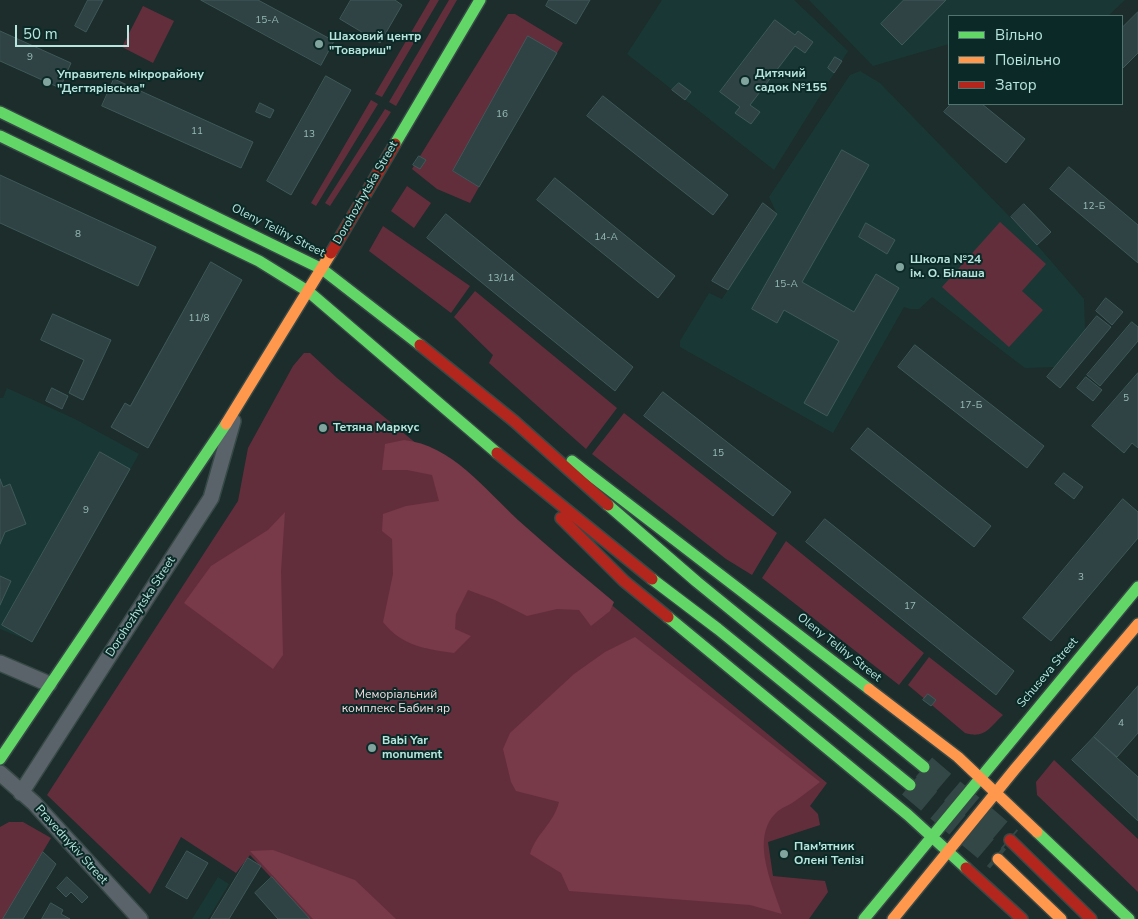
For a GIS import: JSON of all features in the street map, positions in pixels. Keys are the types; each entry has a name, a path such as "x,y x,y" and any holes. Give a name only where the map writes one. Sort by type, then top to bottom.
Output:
{"main road":[{"name":"Dorohozhytska Street","path":"0,759 184,483 235,411 309,292 480,0"},
{"name":"Oleny Telihy Street","path":"0,112 322,269 354,292 514,421 572,475 698,582 924,767"},
{"path":"0,136 212,237 279,272 309,292 492,449 635,566 718,629 910,785"},
{"name":"Oleny Telihy Street","path":"514,421 578,465 958,756 997,791 1129,919"},
{"path":"492,449 624,581 933,837 1022,919"},
{"name":"Schuseva Street","path":"864,919 1138,587"},
{"path":"892,919 1138,624"},
{"path":"1010,840 1091,919"},
{"path":"998,859 1061,919"}],"street":[{"name":"Dorohozhytska Street","path":"22,793 211,498 235,411"},
{"path":"0,663 49,684"},
{"name":"Pravednykiv Street","path":"0,773 22,793 140,919"}],"shaded area":[{"name":"Дитячий садок №155","path":"662,0 794,0 848,51 774,170 627,54"},
{"path":"809,0 1125,0 1109,15 948,15 948,44 873,66"},
{"name":"Школа №24 ім. О. Білаша","path":"860,71 880,83 1037,245 1084,299 1085,331 1055,367 1025,368 932,297 919,309 904,307 833,433 680,347 680,341 709,293 722,299 777,214 769,197 850,75"},
{"path":"7,388 75,419 139,454 32,642 0,629 0,398 3,398"},
{"path":"404,440 437,450 466,470 518,520 614,602 610,611 591,626 579,610 557,609 527,616 495,600 468,590 456,614 455,629 471,636 454,653 415,645 390,630 383,622 393,574 392,539 382,531 383,514 406,506 439,501 432,475 407,470 382,470 385,444"},
{"path":"285,512 281,571 283,655 273,669 184,603 211,566 268,530"},
{"path":"635,637 820,782 778,811 769,821 765,833 765,860 782,914 750,905 569,891 561,873 530,854 533,846 553,817 559,802 516,791 511,782 503,749 510,733 574,674 605,652"},
{"path":"273,850 355,880 396,919 313,919 250,851"},
{"path":"218,877 229,884 208,919 192,919"}],"green space":[{"path":"430,0 439,0 382,97 375,94"},
{"path":"449,0 457,0 396,106 389,102"},
{"path":"143,6 174,21 153,63 122,47"},
{"path":"508,14 515,14 563,43 557,53 528,37 453,171 479,187 470,203 437,189 412,169"},
{"path":"371,100 378,104 316,206 311,203"},
{"path":"385,109 391,112 330,206 325,203"},
{"path":"407,186 431,203 414,228 391,211"},
{"path":"1000,222 1046,264 1022,291 1043,310 1009,347 942,287"},
{"path":"383,226 470,286 451,313 369,251"},
{"path":"475,291 617,408 586,449 489,363 493,355 454,317"},
{"name":"Меморіальний комплекс Бабин яр","path":"304,353 310,353 337,378 827,783 810,806 818,814 820,825 768,842 773,876 825,881 828,892 809,919 310,919 250,855 236,873 181,837 150,894 47,795 238,501 248,448 293,366"},
{"path":"624,413 777,533 752,575 726,559 592,454"},
{"path":"786,541 924,653 899,685 762,578"},
{"path":"929,657 1003,715 982,733 977,735 965,733 908,685"},
{"path":"1054,760 1138,839 1138,892 1037,795 1036,782"},
{"path":"9,822 23,822 51,838 3,919 0,919 0,827"}],"building":[{"path":"88,0 103,0 86,32 75,26"},
{"path":"201,0 258,0 334,41 321,65"},
{"path":"351,0 395,0 402,5 380,43 340,19"},
{"path":"549,0 590,0 576,24 546,6"},
{"path":"904,0 946,0 902,45 881,24"},
{"path":"1138,12 1138,53 1123,68 1123,27"},
{"path":"775,20 795,35 798,31 813,42 805,53 795,46 750,105 760,112 751,124 735,113 740,107 720,92"},
{"path":"0,31 71,63 60,88 0,61"},
{"path":"528,36 557,53 479,187 453,171"},
{"path":"835,57 842,61 834,73 828,68"},
{"path":"326,76 351,90 291,195 267,181"},
{"path":"114,79 253,142 241,168 102,106"},
{"path":"679,83 691,92 685,100 672,90"},
{"path":"603,96 728,195 713,215 587,116"},
{"path":"260,103 274,110 270,118 256,112"},
{"path":"950,105 983,105 1025,139 1006,163 944,112"},
{"path":"842,150 869,165 802,282 854,312 876,274 899,288 827,416 804,403 839,341 784,310 777,323 752,309"},
{"path":"419,156 426,160 420,169 413,165"},
{"path":"1069,167 1138,225 1138,263 1050,189"},
{"path":"0,175 156,247 138,286 0,223"},
{"path":"555,178 675,276 658,298 537,200"},
{"path":"763,203 777,214 728,290 712,281"},
{"path":"1024,204 1051,232 1037,245 1011,217"},
{"path":"446,214 633,367 615,391 427,238"},
{"path":"866,223 895,240 887,254 859,237"},
{"path":"211,262 242,280 148,448 111,427 125,403 130,406"},
{"path":"1106,298 1123,312 1112,325 1096,311"},
{"path":"53,314 111,340 83,400 69,393 84,360 41,340"},
{"path":"1097,316 1111,327 1060,388 1047,377"},
{"path":"1132,322 1138,327 1138,341 1100,386 1087,375"},
{"path":"915,345 1044,446 1027,468 898,367"},
{"path":"1138,373 1138,448 1132,443 1124,453 1092,426"},
{"path":"1086,377 1102,390 1093,401 1077,388"},
{"path":"52,388 68,396 62,409 46,401"},
{"path":"663,392 791,492 773,516 644,416"},
{"path":"868,428 991,526 974,547 851,449"},
{"path":"100,452 130,469 32,642 2,625"},
{"path":"1064,473 1083,487 1074,499 1055,484"},
{"path":"0,479 3,487 10,484 26,524 5,532 0,544"},
{"path":"1123,499 1138,512 1138,538 1051,641 1023,618"},
{"path":"825,519 1014,671 996,695 806,542"},
{"path":"0,576 11,581 0,605"},
{"path":"1138,686 1138,733 1117,757 1094,737"},
{"path":"928,694 936,700 931,706 923,700"},
{"path":"1094,737 1138,777 1138,821 1072,760"},
{"path":"187,851 208,863 187,899 166,887"},
{"path":"43,852 56,864 23,919 3,919"},
{"path":"248,858 261,866 229,919 211,919"},
{"path":"67,877 88,897 82,903 71,892 66,897 57,888"},
{"path":"272,877 310,919 278,919 255,893"},
{"path":"51,903 63,910 61,914 70,919 42,919"}],"tunnel":[{"path":"924,767 1010,840"},
{"path":"910,785 998,859"}],"traffic: fast":[{"path":"395,144 480,0"},
{"path":"0,112 322,269 420,345"},
{"path":"0,136 259,261 309,292 497,453"},
{"path":"0,759 226,424"},
{"path":"572,461 869,689"},
{"path":"608,505 697,582 924,767"},
{"path":"652,579 718,629 910,785"},
{"path":"864,919 1138,587"},
{"path":"668,617 908,815 966,868"},
{"path":"1037,832 1129,919"}],"traffic: slow":[{"path":"226,424 331,253"},
{"path":"893,919 1015,769 1138,624"},
{"path":"869,689 958,757 1037,832"},
{"path":"998,859 1061,919"}],"traffic: jam":[{"path":"331,253 395,144"},
{"path":"420,345 514,421 608,505"},
{"path":"497,453 652,579"},
{"path":"561,518 624,581 668,617"},
{"path":"1010,840 1091,919"},
{"path":"966,868 1022,919"}],"place":[{"name":"Шаховий центр \"Товариш\"","path":"319,44"},
{"name":"Дитячий садок №155","path":"745,81"},
{"name":"Управитель мікрорайону \"Дегтярівська\"","path":"47,82"},
{"name":"Школа №24 ім. О. Білаша","path":"900,267"},
{"name":"Тетяна Маркус","path":"323,428"},
{"name":"Babi Yar monument","path":"372,748"},
{"name":"Пам'ятник Олені Телізі","path":"784,854"}]}
